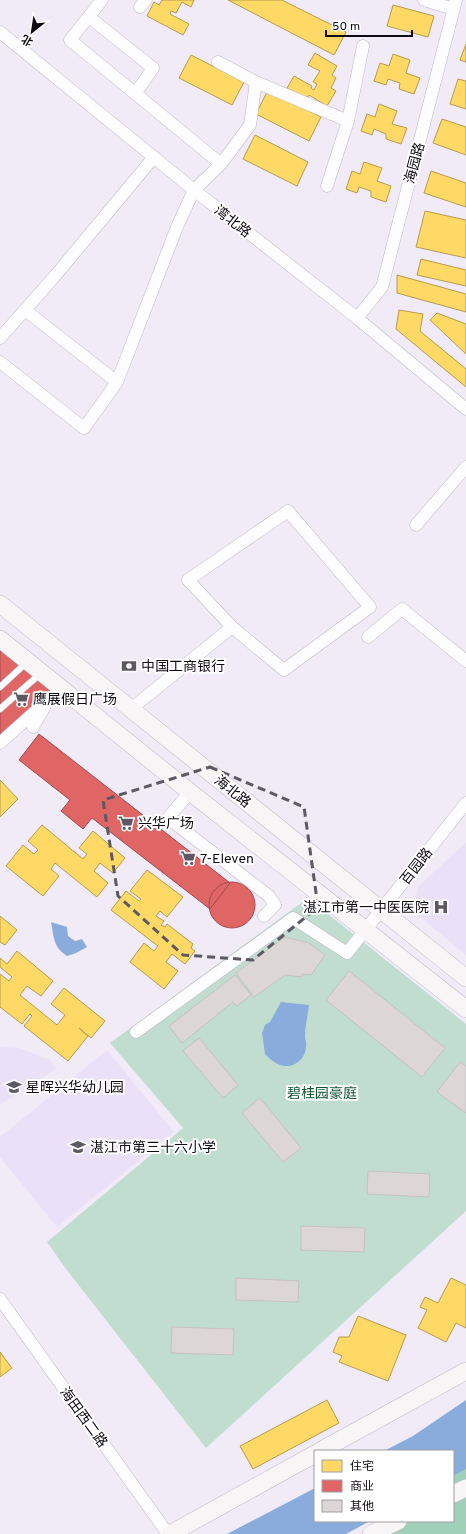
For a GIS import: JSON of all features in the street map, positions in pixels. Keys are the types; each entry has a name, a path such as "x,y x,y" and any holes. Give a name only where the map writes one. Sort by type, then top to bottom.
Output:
{"street":[{"path":"102,0 70,40 221,164"},
{"path":"424,0 455,4"},
{"name":"海园路","path":"357,318 382,287 455,4"},
{"path":"89,17 153,68 135,94"},
{"name":"湾北路","path":"0,32 194,190 357,318 466,409"},
{"path":"328,186 348,121 363,46"},
{"path":"218,62 256,82 348,121"},
{"path":"0,362 84,428 117,382 176,227 194,190 221,164 250,125 256,82"},
{"path":"0,338 55,276 154,157"},
{"path":"25,310 117,382"},
{"path":"416,525 466,468"},
{"path":"456,479 466,486"},
{"path":"288,511 370,607 284,670 232,627 188,580 288,511"},
{"name":"海北路","path":"0,604 382,909 466,978"},
{"path":"368,637 402,609 466,661"},
{"path":"132,710 232,627"},
{"name":"海北路","path":"0,639 42,673 55,694 190,792 466,1009"},
{"path":"33,727 55,694"},
{"path":"0,743 55,694"},
{"path":"190,792 168,818 269,896 275,905 264,916"},
{"name":"百园路","path":"136,1032 293,918 347,953 466,803"},
{"name":"海田西二路","path":"0,1299 169,1534"},
{"path":"322,1450 466,1370"},
{"path":"169,1534 314,1455"},
{"path":"454,1494 466,1488"}],"lane":[{"path":"0,687 28,661"},
{"path":"0,708 42,673"}],"highlighted area":[{"path":"210,767 304,807 318,907 253,960 183,955 118,896 103,800"}],"shaded area":[{"name":"湛江市第一中医医院","path":"466,842 466,955 419,916 415,898 419,886"},
{"name":"星晖兴华幼儿园","path":"0,1047 19,1048 50,1060 56,1069 0,1105"},
{"name":"湛江市第三十六小学","path":"107,1050 174,1132 57,1227 0,1157 0,1137"}],"green space":[{"name":"碧桂园豪庭","path":"308,898 466,1024 466,1211 206,1448 66,1269 47,1242 183,1128 110,1043"},
{"path":"466,1468 466,1534 392,1534 386,1522 454,1522 454,1475"}],"water":[{"path":"51,922 67,927 68,936 75,941 82,939 87,947 67,956 62,953 54,937"},
{"path":"281,1002 309,1005 305,1029 306,1050 299,1061 289,1066 282,1066 276,1063 265,1054 262,1033 265,1025 270,1022"},
{"path":"466,1400 466,1469 454,1475 454,1450 386,1450 413,1436"},
{"path":"314,1489 314,1522 368,1522 346,1534 227,1534"}],"building: 住宅":[{"path":"162,0 194,0 191,7 182,2 176,13 171,11 170,14 189,24 183,35 147,16 154,2 159,5"},
{"path":"228,0 282,0 346,32 334,55"},
{"path":"393,5 434,16 428,37 387,26"},
{"path":"466,44 466,62 460,60"},
{"path":"315,53 337,66 332,75 336,78 331,88 336,91 327,106 309,95 307,99 287,88 294,76 312,86 311,88 314,90 317,84 313,82 320,71 308,65"},
{"path":"393,54 410,60 406,73 420,78 414,94 399,89 400,83 388,79 386,85 374,81 380,63 389,66"},
{"path":"191,55 244,82 232,105 179,78"},
{"path":"458,79 466,81 466,109 450,104"},
{"path":"268,90 321,117 309,141 256,114"},
{"path":"379,104 397,111 392,124 407,128 401,144 386,139 386,134 374,129 372,135 361,131 367,114 375,117"},
{"path":"442,119 466,127 466,155 433,143"},
{"path":"255,135 308,162 297,186 243,159"},
{"path":"364,162 382,168 377,181 391,186 386,202 371,197 371,191 359,187 357,193 346,189 352,171 360,174"},
{"path":"431,171 466,183 466,207 424,193"},
{"path":"425,211 466,220 466,258 416,247"},
{"path":"421,259 466,270 466,286 417,275"},
{"path":"397,275 466,294 466,312 397,293"},
{"path":"399,310 423,314 420,331 466,369 466,387 396,329"},
{"path":"437,313 466,324 466,354 430,320"},
{"path":"0,780 18,799 0,817"},
{"path":"42,825 83,859 87,854 79,848 93,831 125,858 113,873 100,863 94,871 108,883 97,897 55,863 51,869 59,876 43,896 6,866 23,845 34,854 38,850 28,841"},
{"path":"147,870 183,897 167,917 160,911 156,916 164,921 161,925 165,927 167,924 193,944 191,948 195,951 185,964 172,954 166,962 178,971 164,989 130,962 144,943 154,951 158,946 111,910 126,891 139,901 141,899 130,891"},
{"path":"0,916 17,930 5,945 0,942"},
{"path":"17,951 53,981 41,996 27,986 20,995 57,1025 65,1015 51,1004 64,988 105,1021 91,1038 79,1028 88,1036 68,1061 24,1026 32,1016 30,1014 22,1024 0,1007 0,974 9,981 12,977 0,967 0,958 7,964"},
{"path":"451,1278 466,1285 466,1328 456,1323 446,1342 418,1328 427,1310 420,1307 425,1297 438,1303"},
{"path":"358,1316 406,1335 388,1381 339,1362 342,1356 333,1352 339,1337 349,1337"},
{"path":"0,1352 12,1368 0,1377"},
{"path":"327,1400 339,1423 253,1469 240,1446"}],"building: 商业":[{"name":"鹰展假日广场","path":"3,649 51,692 0,738 0,652"},
{"name":"兴华广场","path":"39,734 230,883 210,909 92,818 83,829 61,811 70,800 19,760"},
{"path":"232,882 245,886 251,892 255,905 251,918 245,924 232,928 219,924 213,918 209,905 213,892 219,886"}],"building: 其他":[{"path":"285,937 309,943 325,955 311,975 302,974 302,977 285,975 254,997 236,973"},
{"path":"349,971 445,1048 422,1077 326,1000"},
{"path":"235,975 251,995 237,1006 233,1002 182,1043 169,1026"},
{"path":"199,1038 238,1085 223,1098 183,1051"},
{"path":"460,1062 466,1066 466,1113 437,1092"},
{"path":"260,1098 301,1148 283,1162 242,1113"},
{"path":"368,1171 430,1174 429,1197 367,1194"},
{"path":"301,1226 365,1228 364,1252 301,1250"},
{"path":"236,1278 299,1281 298,1302 236,1300"},
{"path":"172,1327 234,1329 233,1355 171,1353"}],"place":[{"name":"中国工商银行","path":"129,666"},
{"name":"鹰展假日广场","path":"21,699"},
{"name":"兴华广场","path":"126,823"},
{"name":"7-Eleven","path":"188,858"},
{"name":"湛江市第一中医医院","path":"441,907"},
{"name":"星晖兴华幼儿园","path":"14,1087"},
{"name":"湛江市第三十六小学","path":"78,1147"}]}
